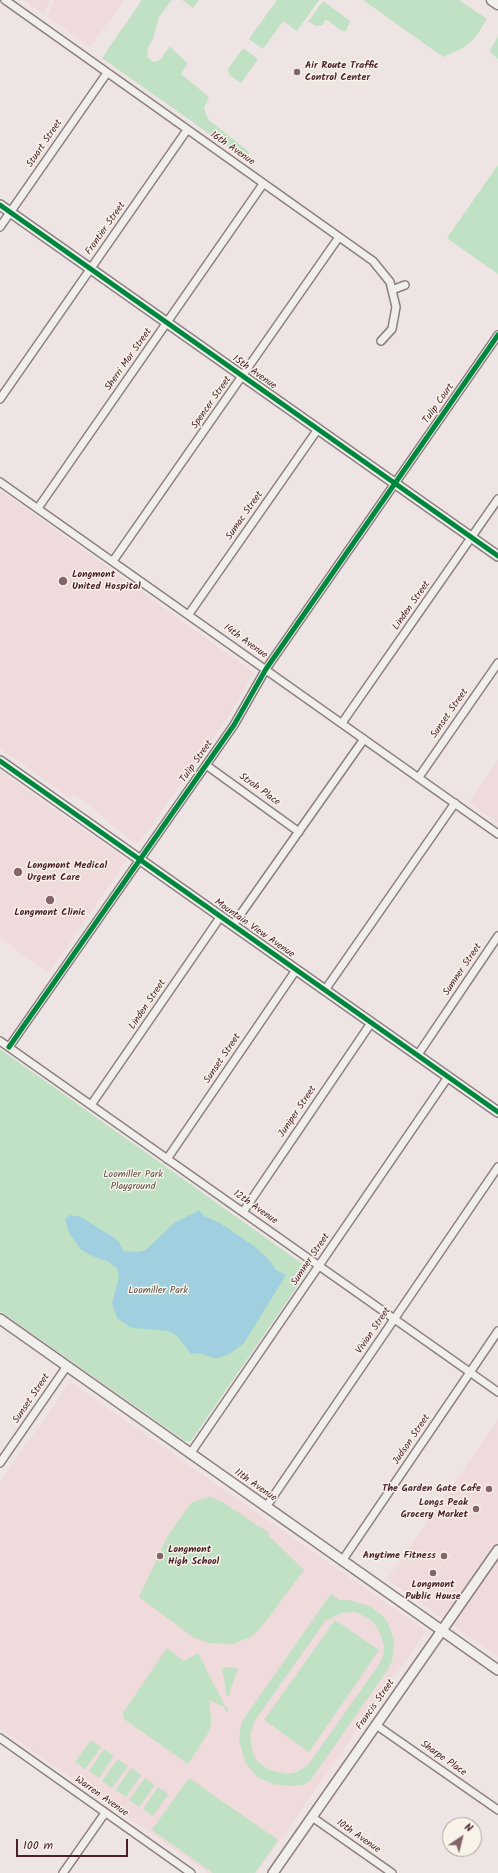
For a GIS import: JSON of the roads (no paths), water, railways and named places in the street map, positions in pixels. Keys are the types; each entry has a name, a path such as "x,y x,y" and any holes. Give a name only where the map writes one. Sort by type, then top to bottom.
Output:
{"main road":[{"path":"492,0 498,4"}],"street":[{"name":"16th Avenue","path":"5,0 373,261 390,282 396,307 392,329 381,341"},
{"name":"Stuart Street","path":"0,227 107,73"},
{"name":"Frontier Street","path":"0,399 188,130"},
{"name":"Sherri Mar Street","path":"38,508 263,184"},
{"name":"15th Avenue","path":"0,205 498,556"},
{"name":"Spencer Street","path":"113,561 339,237"},
{"path":"392,290 405,285"},
{"name":"Tulip Court","path":"395,484 498,335"},
{"name":"Sumac Street","path":"189,614 318,429"},
{"name":"14th Avenue","path":"0,482 189,614 498,834"},
{"name":"Tulip Street","path":"9,1047 234,725 266,669 395,484"},
{"name":"Linden Street","path":"342,723 498,499"},
{"name":"Sunset Street","path":"419,777 498,663"},
{"path":"233,925 364,739"},
{"name":"Mountain View Avenue","path":"0,761 498,1112"},
{"name":"Stroh Place","path":"206,765 299,832"},
{"path":"325,990 455,803"},
{"name":"Linden Street","path":"92,1105 221,916"},
{"name":"Sumner Street","path":"418,1056 498,936"},
{"name":"Sunset Street","path":"167,1159 296,970"},
{"name":"Juniper Street","path":"243,1212 371,1023"},
{"name":"12th Avenue","path":"0,1041 498,1392"},
{"name":"Sumner Street","path":"190,1454 448,1077"},
{"name":"Vivian Street","path":"266,1507 498,1167"},
{"name":"11th Avenue","path":"0,1319 498,1670"},
{"name":"Judson Street","path":"342,1560 498,1331"},
{"name":"Sunset Street","path":"0,1463 67,1366"},
{"name":"Francis Street","path":"273,1873 498,1550"},
{"name":"Sharpe Place","path":"376,1725 498,1810"},
{"name":"Warren Avenue","path":"0,1738 191,1873"},
{"path":"63,1873 105,1812"},
{"name":"10th Avenue","path":"312,1817 392,1873"}],"water":[{"path":"199,1210 204,1216 220,1223 254,1246 270,1261 276,1270 286,1275 244,1343 231,1353 219,1358 213,1358 200,1353 191,1354 177,1336 169,1331 134,1328 128,1326 117,1318 112,1303 119,1277 117,1268 109,1262 81,1250 69,1233 65,1219 70,1215 81,1217 113,1237 118,1241 124,1251 135,1252 146,1250 174,1223"}],"place":[{"name":"Air Route Traffic Control Center","path":"297,72"},
{"name":"Longmont United Hospital","path":"63,581"},
{"name":"Longmont Medical Urgent Care","path":"18,872"},
{"name":"Longmont Clinic","path":"50,900"},
{"name":"The Garden Gate Cafe","path":"489,1489"},
{"name":"Longs Peak Grocery Market","path":"476,1509"},
{"name":"Longmont High School","path":"160,1556"},
{"name":"Anytime Fitness","path":"444,1556"},
{"name":"Longmont Public House","path":"433,1573"}],"park label":[{"name":"Loomiller Park Playground","path":"133,1180"},
{"name":"Loomiller Park","path":"158,1291"}]}
